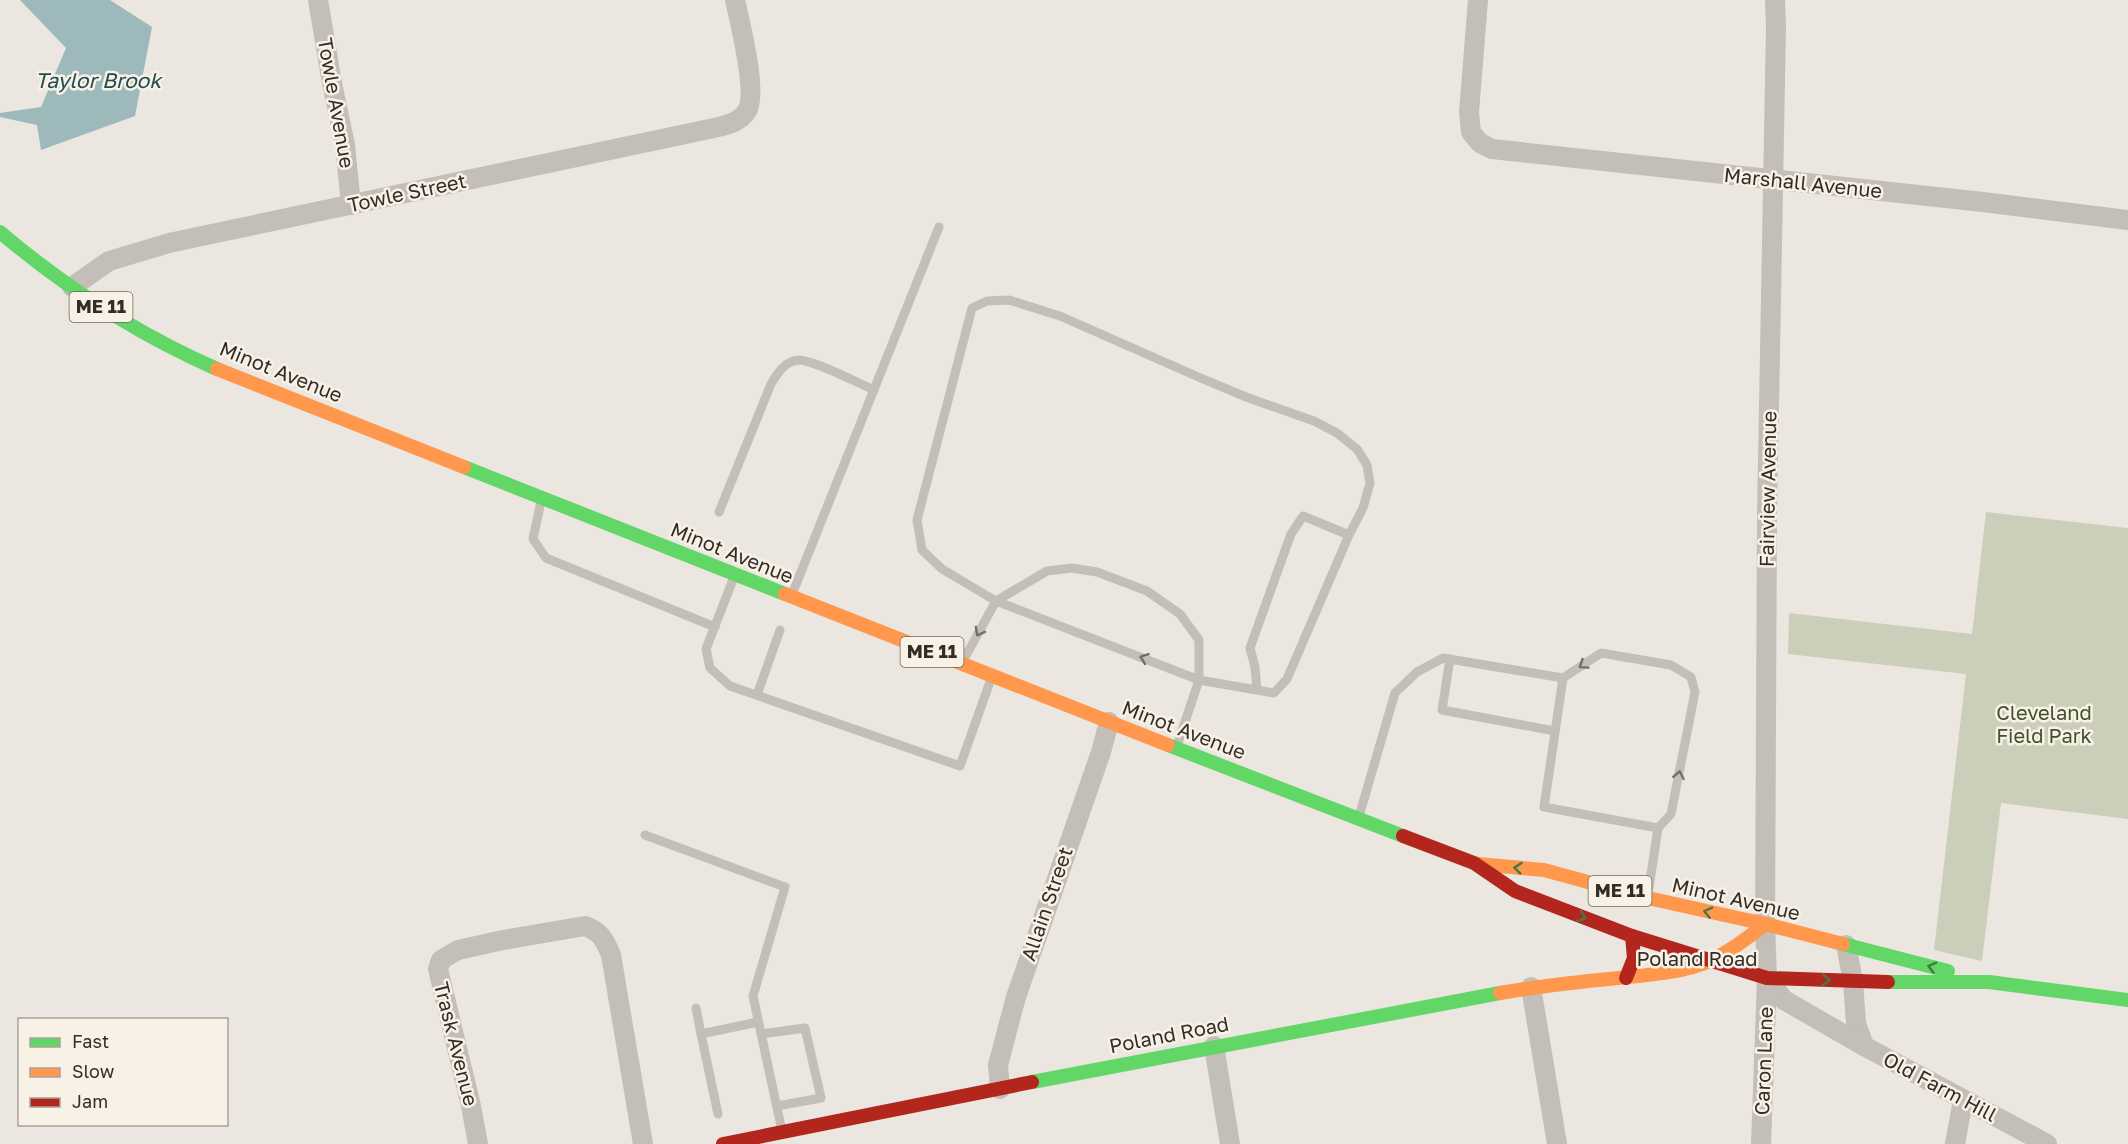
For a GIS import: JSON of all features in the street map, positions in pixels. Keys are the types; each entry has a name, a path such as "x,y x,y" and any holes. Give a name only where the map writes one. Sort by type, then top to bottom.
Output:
{"main road":[{"name":"Minot Avenue","path":"0,232 72,287 148,337 236,377 961,664 1474,863 1515,891 1632,936 1767,978"},
{"name":"Minot Avenue","path":"1474,863 1544,870 1647,898 1765,924 1989,982"},
{"name":"Poland Road","path":"723,1144 784,1139 1000,1089 1214,1046 1532,987 1626,978 1685,969 1711,960 1739,945 1765,924"},
{"path":"1626,978 1634,965 1635,953 1632,936"},
{"name":"Poland Road","path":"1626,978 1704,979"},
{"name":"Poland Road","path":"1722,979 1767,978"},
{"name":"ME 11","path":"1767,978 1989,982 2128,1000"}],"street":[{"name":"Towle Avenue","path":"318,0 345,145 351,206"},
{"name":"Towle Street","path":"72,287 95,269 119,256 169,243 351,206 738,121 747,111 751,99 749,74 735,0"},
{"name":"Marshall Avenue","path":"1478,0 1469,112 1471,132 1480,143 1492,149 1983,202 2128,220"},
{"name":"Fairview Avenue","path":"1767,978 1765,924 1767,516 1775,0"},
{"name":"Allain Street","path":"1000,1089 998,1065 1016,997 1101,752 1109,722"},
{"name":"Trask Avenue","path":"478,1144 469,1095 438,969 441,960 458,950 585,926 595,930 607,943 611,955 643,1144"},
{"name":"Old Farm Hill","path":"1846,945 1853,981 1856,1023 1864,1046"},
{"name":"Old Farm Hill","path":"1767,978 1784,1000 1864,1046 2047,1144"},
{"name":"Caron Lane","path":"1761,1144 1767,978"},
{"path":"1532,987 1557,1144"},
{"path":"1214,1046 1230,1144"},
{"path":"1955,1144 1963,1100"}],"lane":[{"path":"791,597 939,227"},
{"path":"1009,300 1060,316 1206,380 1314,421 1336,433 1357,449 1367,465 1370,483 1363,508 1349,535 1287,679 1274,693 1199,680 996,601 942,569 922,550 917,520 967,320 972,308 987,301 1009,300"},
{"path":"719,512 778,372 797,360 810,363 874,390"},
{"path":"542,499 533,539 546,558 715,627"},
{"path":"1257,690 1255,667 1250,648 1291,534 1303,516 1349,535"},
{"path":"961,664 996,601 1047,571 1071,568 1097,572 1148,591 1180,614 1199,640 1199,680 1176,748"},
{"path":"735,575 706,649 710,668 730,686 960,766 992,676"},
{"path":"757,695 780,630"},
{"path":"1358,819 1395,693 1417,672 1443,658 1563,678 1601,653 1671,665 1690,677 1695,692 1671,814 1658,828 1647,898"},
{"path":"1450,659 1442,710 1555,731"},
{"path":"1563,678 1544,807 1658,828"},
{"path":"645,835 784,887 753,996 784,1139"},
{"path":"696,1008 718,1114"},
{"path":"702,1034 758,1022"},
{"path":"761,1034 804,1028 821,1098 777,1106"}],"green space":[{"name":"Cleveland Field Park","path":"1986,512 2128,528 2128,819 2001,803 1982,961 1934,950 1966,674 1788,654 1789,613 1972,634"}],"water":[{"name":"Taylor Brook","path":"20,0 110,0 152,27 135,116 41,150 37,125 0,117 0,113 41,107 66,48"}],"traffic: fast":[{"path":"0,232 50,272 103,308 159,341 217,369"},
{"path":"464,467 785,594"},
{"path":"1168,745 1403,836"},
{"path":"1843,944 1948,971"},
{"path":"1888,982 1989,982 2128,1000"},
{"path":"1032,1082 1500,993"}],"traffic: slow":[{"path":"217,369 464,467"},
{"path":"785,594 1168,745"},
{"path":"1478,864 1544,870 1639,896 1843,944"},
{"path":"1500,993 1678,971 1712,960 1765,924"}],"traffic: jam":[{"path":"1403,836 1474,863 1515,891 1632,936 1767,978 1888,982"},
{"path":"1626,978 1634,958 1632,936"},
{"path":"723,1144 1032,1082"}]}
